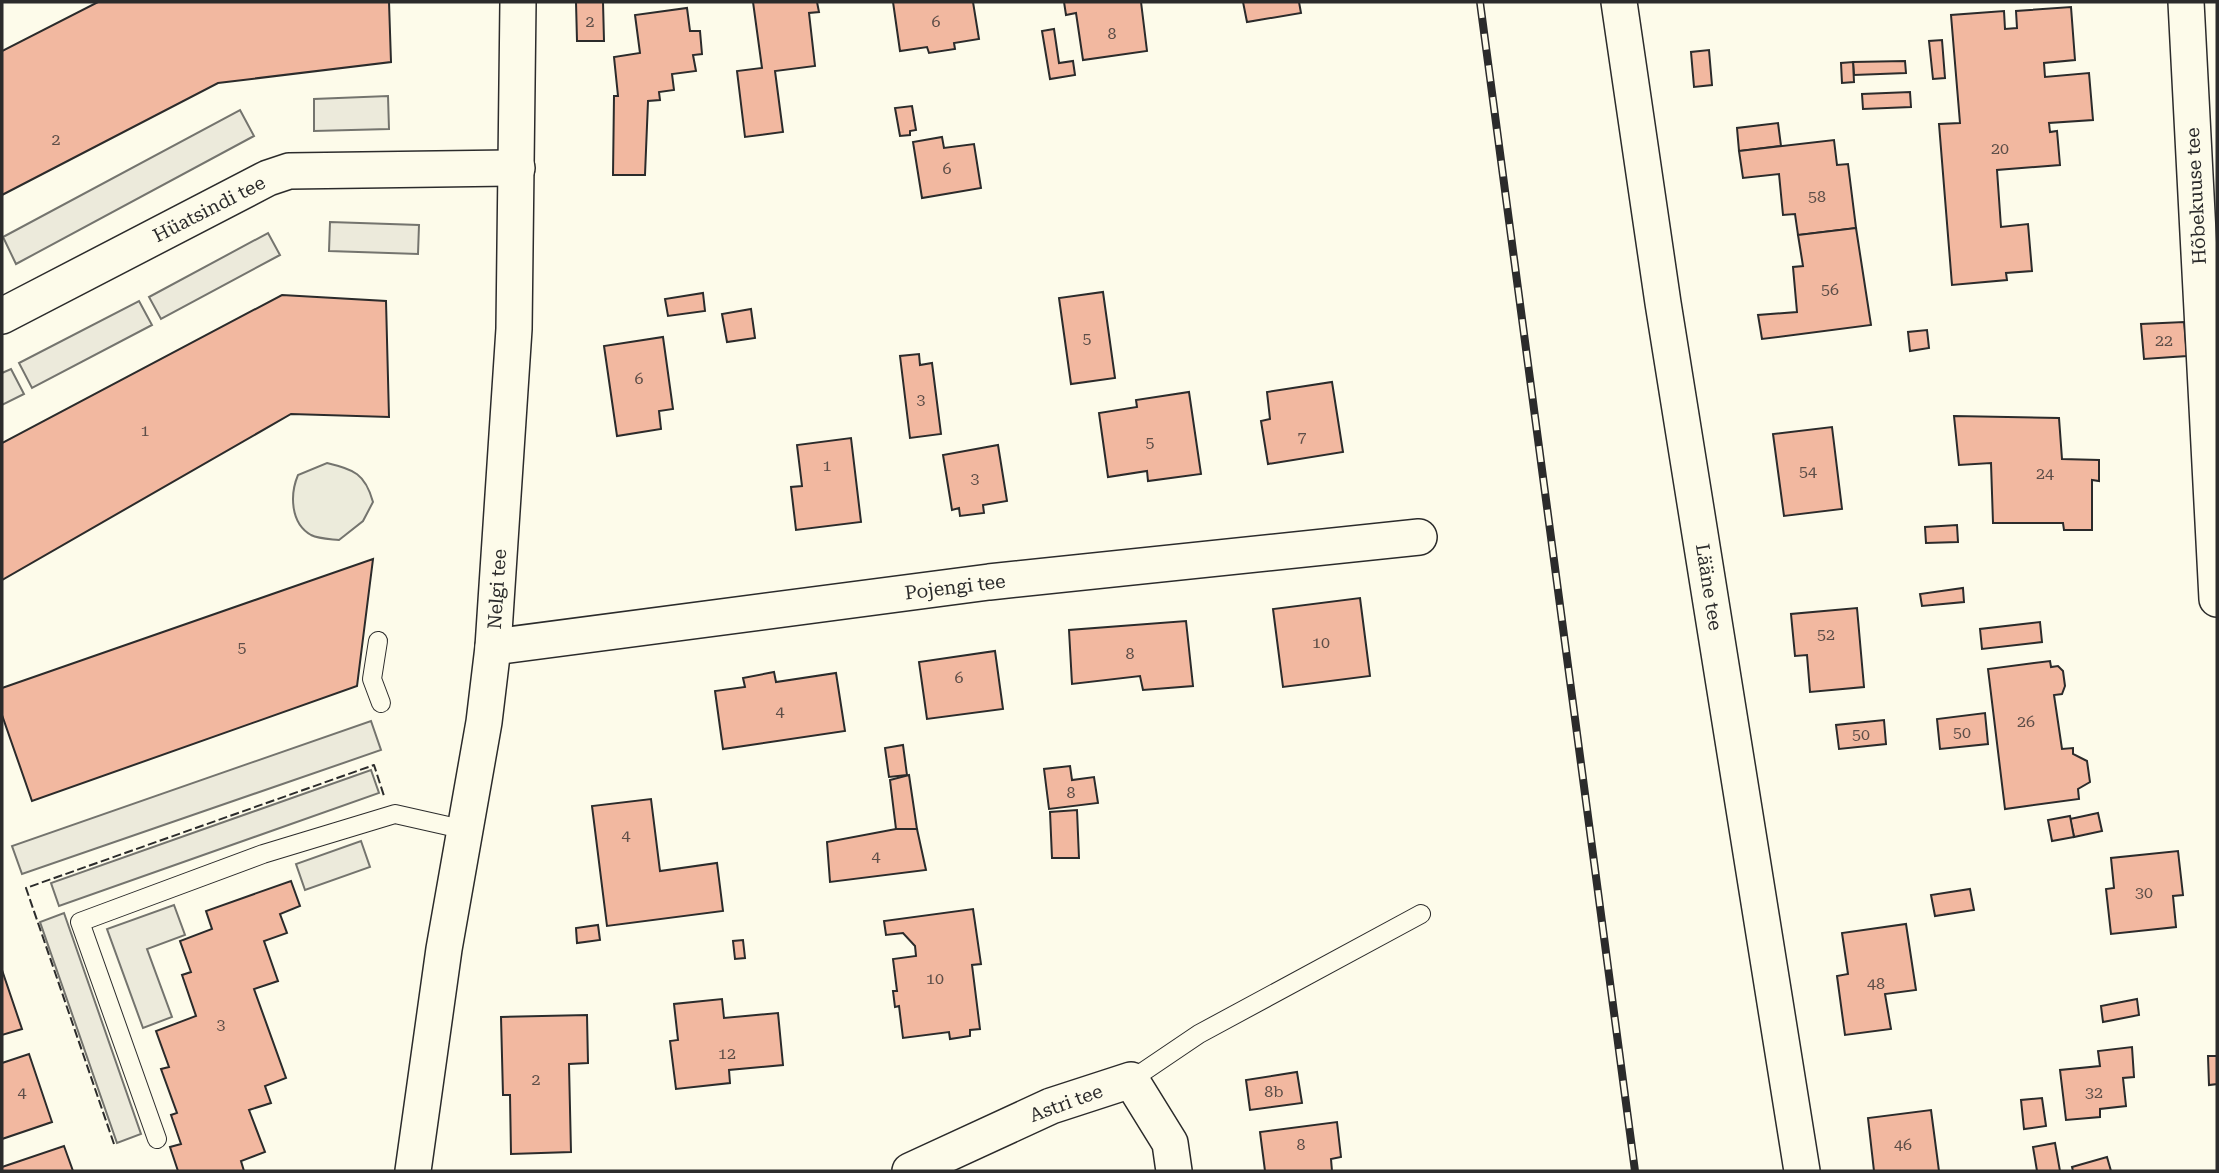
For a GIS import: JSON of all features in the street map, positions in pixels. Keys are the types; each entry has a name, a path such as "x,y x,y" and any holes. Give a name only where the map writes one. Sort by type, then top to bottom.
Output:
{"street":[{"name":"Nelgi tee","path":"413,1171 443,949 466,830 493,647 514,329 518,2"},
{"name":"Lääne tee","path":"1619,2 1663,303 1802,1171"},
{"name":"Hõbekuuse tee","path":"2186,2 2217,599"},
{"name":"Hüatsindi tee","path":"2,316 268,178 289,172 517,168"},
{"name":"Pojengi tee","path":"493,647 989,582 1419,537"},
{"name":"Astri tee","path":"910,1171 1051,1106 1131,1080"},
{"path":"1131,1080 1170,1143 1174,1171"}],"lane":[{"path":"378,641 372,679 381,703"},
{"path":"157,1139 80,922 263,854 395,814 466,830"},
{"path":"1131,1080 1199,1034 1421,914"}],"shaded area":[{"path":"388,96 389,129 314,131 314,99"},
{"path":"240,110 254,136 16,264 3,237"},
{"path":"330,222 419,225 418,254 329,251"},
{"path":"268,233 280,255 161,319 149,297"},
{"path":"139,301 152,325 32,388 19,363"},
{"path":"11,369 24,394 2,405 2,373"},
{"path":"327,463 357,474 370,492 373,502 363,521 339,540 311,535 299,523 294,508 298,475"},
{"path":"371,721 381,750 22,874 12,846"},
{"path":"371,770 379,793 59,906 51,883"},
{"path":"361,841 370,867 305,890 296,864"},
{"path":"174,905 185,935 147,949 172,1017 143,1028 107,929"},
{"path":"64,913 141,1134 117,1143 40,922"}],"building":[{"path":"98,2 389,2 391,62 218,83 2,195 2,51"},
{"path":"576,2 603,2 604,41 577,41"},
{"path":"753,2 817,2 819,12 809,13 815,66 775,71 783,132 745,137 737,71 762,68"},
{"path":"893,2 973,2 979,39 954,43 955,49 929,53 927,47 900,51"},
{"path":"1064,2 1141,2 1147,51 1083,60 1076,13 1066,15"},
{"path":"1243,2 1299,2 1301,13 1247,22"},
{"path":"2071,7 2075,60 2044,63 2045,77 2089,73 2093,120 2049,123 2050,132 2057,131 2060,165 1997,170 2001,227 2028,224 2032,271 2006,273 2007,280 1952,285 1939,124 1960,123 1951,15 2004,11 2005,29 2017,28 2016,11"},
{"path":"687,8 690,31 700,31 702,54 693,55 696,71 672,74 674,90 659,92 660,100 648,101 645,175 613,175 614,96 618,96 614,57 640,53 635,15"},
{"path":"1054,29 1059,63 1073,61 1075,75 1050,79 1042,31"},
{"path":"1942,40 1945,78 1933,79 1929,41"},
{"path":"1709,50 1712,85 1694,87 1691,52"},
{"path":"1905,61 1906,73 1854,75 1853,62"},
{"path":"1853,62 1854,82 1842,83 1841,63"},
{"path":"1910,92 1911,107 1863,109 1862,94"},
{"path":"912,106 916,130 910,131 910,135 900,136 895,108"},
{"path":"1778,123 1781,146 1739,151 1737,128"},
{"path":"942,137 944,148 974,144 981,188 922,198 913,142"},
{"path":"1834,140 1837,165 1848,164 1856,228 1798,235 1795,214 1783,215 1779,174 1743,178 1739,151"},
{"path":"1856,228 1871,325 1762,339 1758,315 1797,312 1793,267 1803,266 1798,235"},
{"path":"1103,292 1115,378 1071,384 1059,298"},
{"path":"703,293 705,311 668,316 665,299"},
{"path":"282,295 386,301 389,417 291,414 2,580 2,443"},
{"path":"751,309 755,338 727,342 722,314"},
{"path":"2184,322 2187,356 2144,359 2141,324"},
{"path":"1927,330 1929,348 1910,351 1908,332"},
{"path":"663,337 673,409 659,411 661,429 617,436 604,346"},
{"path":"919,354 920,365 932,363 941,434 910,438 900,356"},
{"path":"1332,382 1343,452 1268,464 1261,421 1270,419 1267,392"},
{"path":"1189,392 1201,474 1148,481 1147,471 1108,477 1099,413 1137,407 1136,400"},
{"path":"1954,416 2059,418 2062,459 2099,460 2099,481 2092,480 2092,530 2064,530 2063,523 1993,523 1991,463 1959,465"},
{"path":"1832,427 1842,509 1784,516 1773,434"},
{"path":"851,438 861,522 796,530 791,487 802,486 797,445"},
{"path":"998,445 1007,501 983,505 984,513 960,516 959,508 952,510 943,455"},
{"path":"1957,525 1958,542 1926,543 1925,527"},
{"path":"373,559 357,686 32,801 2,715 2,688"},
{"path":"1963,588 1964,602 1922,606 1920,594"},
{"path":"1360,598 1370,676 1283,687 1273,609"},
{"path":"1857,608 1864,687 1810,692 1807,655 1795,656 1791,614"},
{"path":"1186,621 1193,686 1143,690 1140,676 1072,684 1069,630"},
{"path":"2040,622 2042,642 1982,649 1980,629"},
{"path":"995,651 1003,709 927,719 919,662"},
{"path":"2050,661 2051,667 2058,666 2063,671 2065,686 2062,694 2054,695 2062,749 2073,748 2073,754 2087,761 2090,782 2078,789 2079,799 2005,809 1988,669"},
{"path":"774,672 776,682 836,673 845,731 723,749 715,691 745,687 743,678"},
{"path":"1985,713 1988,744 1940,749 1937,719"},
{"path":"1884,720 1886,744 1839,749 1836,725"},
{"path":"903,745 907,775 889,777 885,748"},
{"path":"1070,766 1072,780 1094,777 1098,803 1049,809 1044,769"},
{"path":"909,775 917,829 896,829 890,780"},
{"path":"651,799 660,871 717,863 723,911 607,926 592,806"},
{"path":"1077,810 1079,858 1052,858 1050,812"},
{"path":"2098,813 2102,831 2074,837 2070,819"},
{"path":"2070,816 2074,837 2052,841 2048,820"},
{"path":"896,829 917,829 926,870 830,882 827,842"},
{"path":"2178,851 2183,895 2173,896 2176,927 2111,934 2106,889 2114,888 2111,858"},
{"path":"291,881 300,906 280,914 287,933 264,941 278,981 254,989 286,1078 265,1086 271,1103 249,1110 265,1152 241,1161 244,1171 178,1171 170,1147 181,1144 171,1115 177,1113 161,1069 169,1067 156,1031 196,1016 182,975 191,972 180,941 212,929 206,911"},
{"path":"1970,889 1974,910 1935,916 1931,895"},
{"path":"973,909 981,964 972,965 980,1029 970,1030 970,1036 950,1039 949,1032 903,1038 899,1006 895,1007 893,991 897,991 893,959 916,956 915,946 903,933 886,935 884,921"},
{"path":"1906,924 1916,990 1885,994 1891,1029 1845,1035 1837,976 1848,974 1842,933"},
{"path":"598,925 600,940 577,943 576,928"},
{"path":"743,940 745,958 735,959 733,941"},
{"path":"2,970 22,1029 2,1035"},
{"path":"722,999 724,1018 778,1013 783,1065 729,1070 730,1083 676,1089 670,1041 678,1040 674,1004"},
{"path":"2137,999 2139,1015 2103,1022 2101,1006"},
{"path":"587,1015 588,1063 569,1064 571,1152 511,1154 510,1095 503,1095 501,1017"},
{"path":"2132,1047 2134,1077 2123,1078 2126,1106 2100,1109 2100,1117 2066,1120 2060,1070 2100,1066 2098,1051"},
{"path":"29,1054 52,1122 2,1139 2,1063"},
{"path":"2208,1056 2217,1056 2217,1084 2209,1085"},
{"path":"1297,1072 1302,1103 1250,1110 1246,1080"},
{"path":"2042,1098 2046,1126 2024,1129 2021,1100"},
{"path":"1931,1110 1939,1171 1874,1171 1868,1118"},
{"path":"1337,1122 1341,1157 1331,1159 1332,1171 1265,1171 1260,1132"},
{"path":"2055,1143 2060,1171 2037,1171 2033,1147"},
{"path":"64,1146 73,1171 2,1171 2,1167"},
{"path":"2107,1157 2111,1171 2073,1171 2072,1167"}],"railway":[{"path":"1480,2 1635,1171"}],"fence":[{"path":"114,1144 26,888 374,765 384,796"}]}
